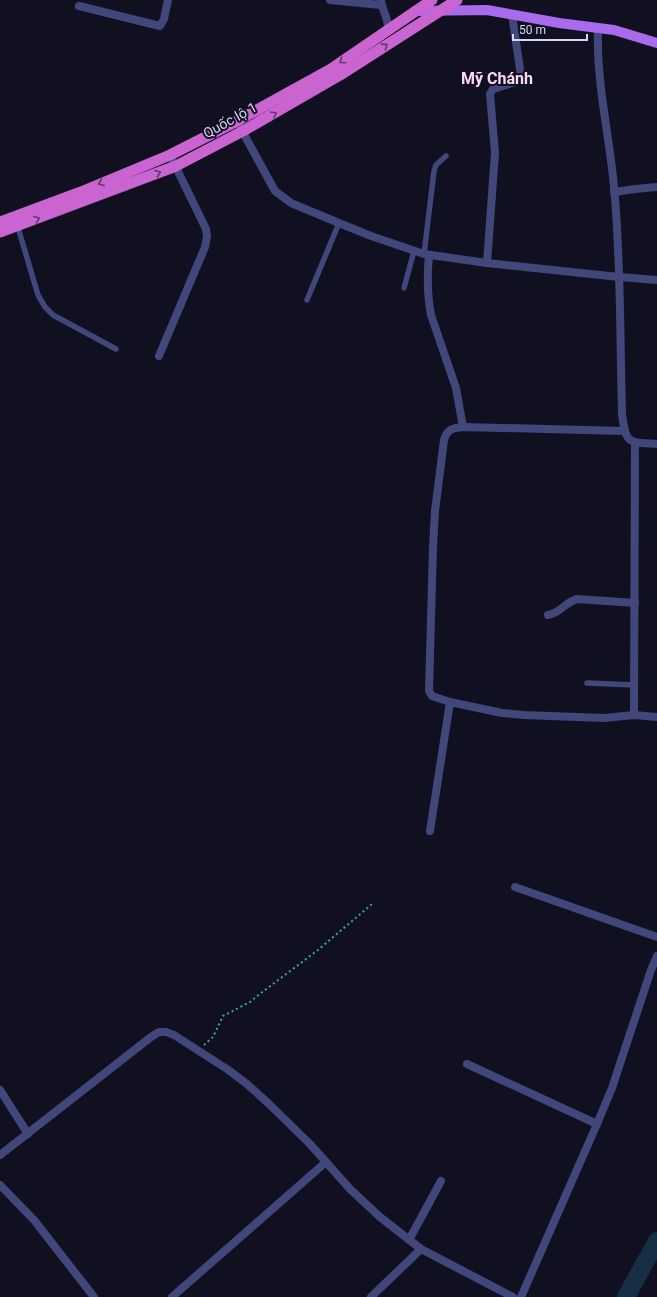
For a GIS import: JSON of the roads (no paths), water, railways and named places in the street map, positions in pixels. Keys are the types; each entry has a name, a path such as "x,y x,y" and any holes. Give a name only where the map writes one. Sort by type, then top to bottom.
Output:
{"highway":[{"name":"Quốc lộ 1","path":"0,222 16,221 176,166 331,69 432,0"},
{"name":"Quốc lộ 1","path":"0,232 16,221 80,192 240,126 340,75 457,0"}],"main road":[{"path":"415,11 486,10 614,30 657,43"}],"street":[{"path":"79,6 160,26 164,19 168,0"},
{"path":"330,0 381,2 389,25 388,30"},
{"path":"488,263 495,153 490,94 493,89 516,82 521,76 512,15"},
{"path":"598,28 597,55 614,192 619,278 622,414 624,431 628,439 635,442 657,444"},
{"path":"240,126 278,195 291,203 371,236 427,254 488,263 619,278 657,280"},
{"path":"159,356 204,247 207,236 206,229 170,155"},
{"path":"614,192 657,187"},
{"path":"427,254 427,278 431,315 456,388 462,427"},
{"path":"624,431 462,427 449,430 444,440 435,511 429,691 432,696 450,702 502,713 604,718 634,715 657,717"},
{"path":"634,715 635,442"},
{"path":"548,615 557,613 570,601 576,599 635,603"},
{"path":"430,831 450,702"},
{"path":"515,887 657,937"},
{"path":"521,1297 597,1124 620,1067 651,970 657,956"},
{"path":"0,1155 159,1032 166,1032 174,1035 227,1068 247,1084 285,1119 363,1202 409,1240 421,1249 513,1297"},
{"path":"467,1064 597,1124"},
{"path":"0,1090 28,1134"},
{"path":"172,1297 326,1162"},
{"path":"409,1240 441,1181"},
{"path":"0,1185 38,1226 94,1297"},
{"path":"371,1297 421,1249"}],"lane":[{"path":"427,254 434,171 436,165 446,156"},
{"path":"16,221 38,295 44,307 53,314 116,349"},
{"path":"307,300 339,223"},
{"path":"404,288 414,251"},
{"path":"587,682 634,685"}],"waterway":[{"path":"626,1297 657,1241"}],"district":[{"name":"Mỹ Chánh","path":"497,78"}]}
